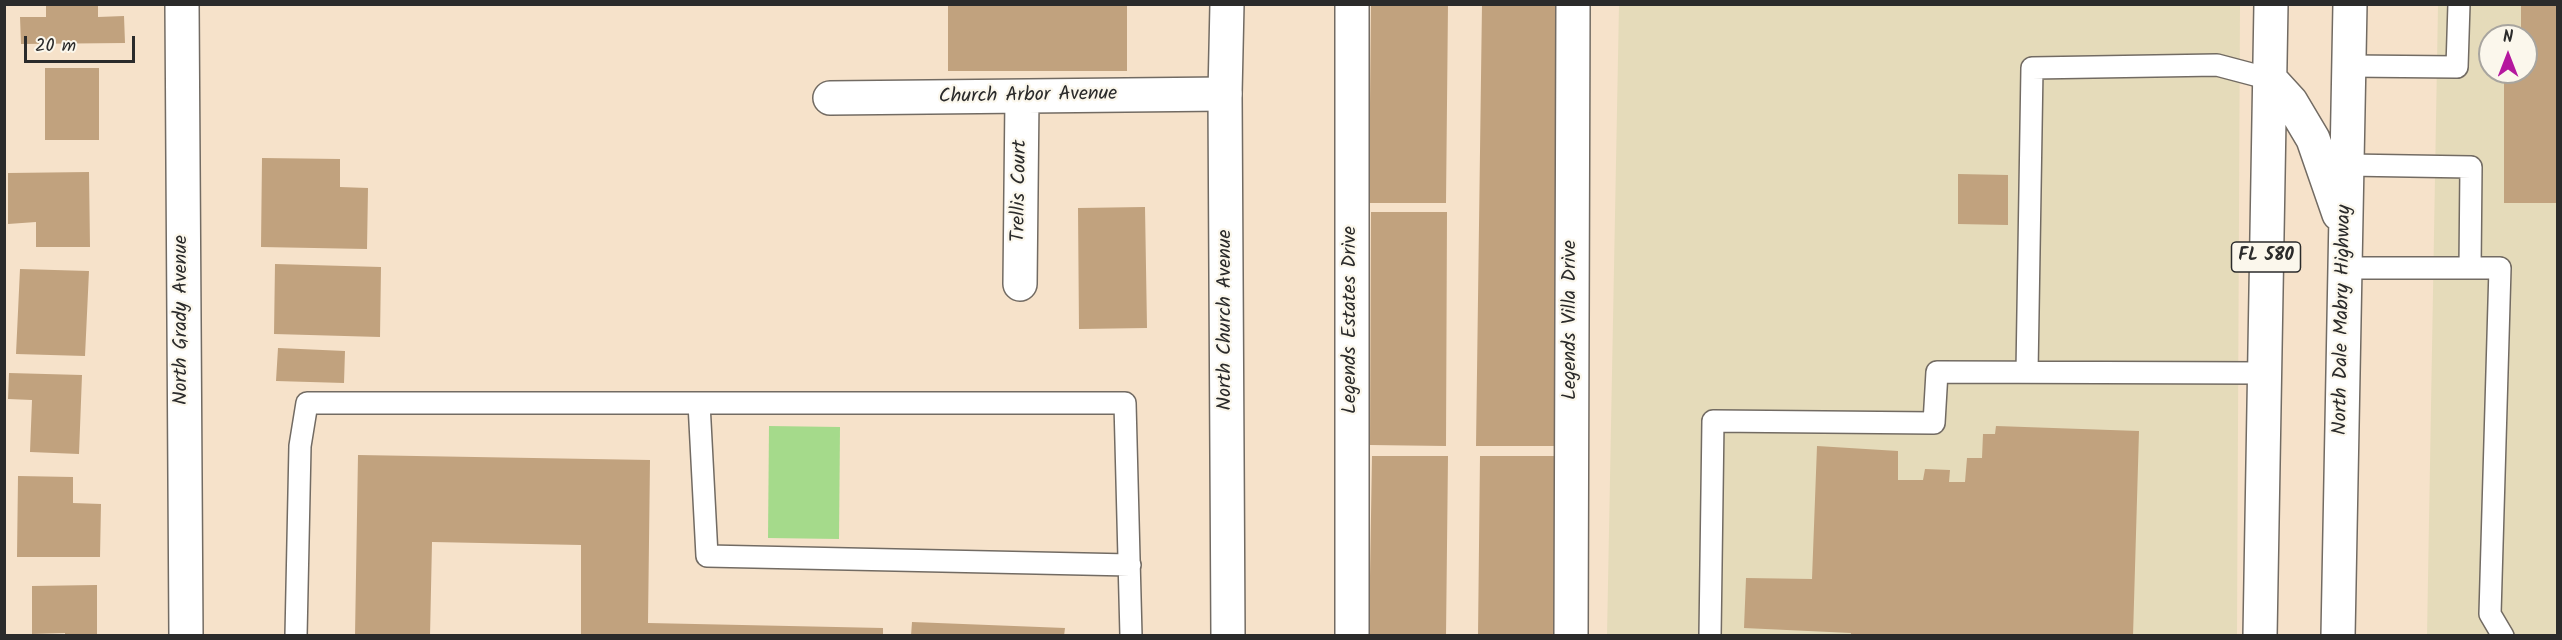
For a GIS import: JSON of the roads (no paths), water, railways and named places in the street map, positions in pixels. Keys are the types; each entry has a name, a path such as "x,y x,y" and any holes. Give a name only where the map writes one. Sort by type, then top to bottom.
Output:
{"street":[{"name":"North Grady Avenue","path":"182,4 186,636"},
{"name":"North Church Avenue","path":"1227,4 1225,94 1228,636"},
{"name":"Legends Estates Drive","path":"1352,4 1352,636"},
{"name":"Legends Villa Drive","path":"1571,636 1573,4"},
{"name":"FL 580","path":"2260,636 2271,4"},
{"name":"North Dale Mabry Highway","path":"2338,636 2350,4"},
{"path":"2270,79 2292,102 2313,139 2346,233"},
{"name":"Church Arbor Avenue","path":"830,98 1022,98 1225,94"},
{"name":"Trellis Court","path":"1020,284 1022,98"},
{"path":"2261,578 2274,636"}],"lane":[{"path":"2349,66 2457,67 2459,4"},
{"path":"2026,372 2032,68 2217,65 2270,79"},
{"path":"2348,165 2471,167 2470,268"},
{"path":"2345,268 2500,268 2490,614 2503,636"},
{"path":"1710,636 1713,421 1934,423 1937,372 2264,374"},
{"path":"296,636 300,446 307,403 1125,404 1131,636"},
{"path":"699,404 707,556 1130,565"}]}
